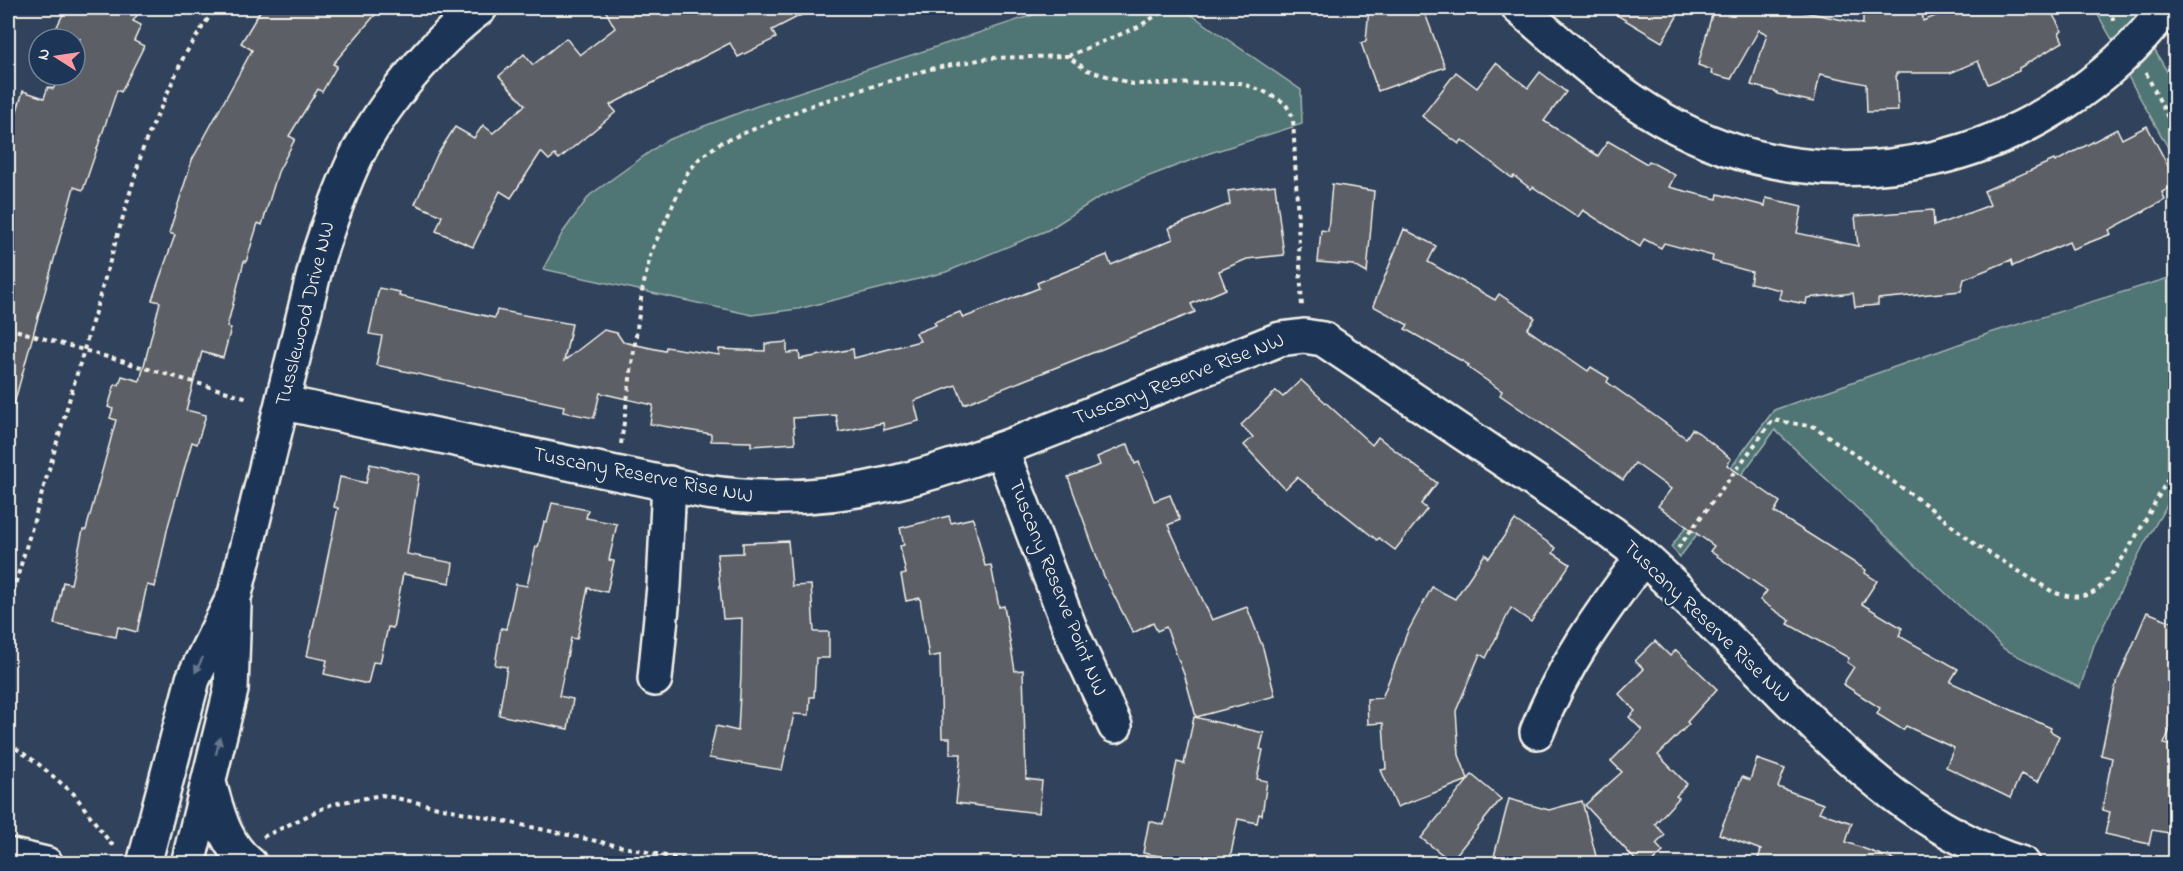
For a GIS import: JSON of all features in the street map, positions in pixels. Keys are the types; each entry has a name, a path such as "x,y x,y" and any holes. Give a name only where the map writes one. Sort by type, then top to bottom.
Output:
{"street":[{"name":"Tusslewood Drive NW","path":"144,864 193,679 235,594 284,403 318,257 333,211 356,157 389,104 456,27 480,8"},
{"path":"1518,8 1624,96 1699,138 1760,158 1794,164 1857,168 1942,158 2012,133 2069,101 2107,73 2143,37 2166,8"},
{"name":"Tuscany Reserve Rise NW","path":"284,403 744,497 816,498 891,484 1001,449 1280,339 1304,336 1323,339 1612,533 1651,565 1835,746 1894,796 1967,841 2023,864"},
{"name":"Tuscany Reserve Point NW","path":"1001,449 1071,631 1115,726"},
{"path":"655,679 664,586 669,483"},
{"path":"1537,732 1568,663 1594,622 1651,565"},
{"name":"Tusslewood Drive NW","path":"188,864 231,690 235,594"},
{"path":"208,783 224,832 240,856 255,851"},
{"path":"8,855 46,864"}],"path":[{"path":"8,609 82,350 144,145 184,56 215,8"},
{"path":"621,451 642,292 651,252 688,172 700,158 720,143 817,103 930,69 990,57 1067,56 1138,27 1168,8"},
{"path":"1067,56 1088,70 1132,84 1240,82 1263,91 1285,104 1293,117 1304,336"},
{"path":"2144,70 2175,134"},
{"path":"8,328 248,398"},
{"path":"1651,565 1773,420 1815,428 1925,504 1976,545 2064,596 2090,594 2111,577 2175,465"},
{"path":"8,743 36,762 74,794 111,844"},
{"path":"255,851 332,804 382,795 703,864"}],"green space":[{"path":"1054,8 1189,8 1186,11 1301,90 1302,124 1210,153 1144,178 1098,198 1048,230 946,272 798,309 752,315 543,269 563,232 590,195 665,141 757,106"},
{"path":"2094,8 2146,8 2117,48"},
{"path":"2151,44 2175,85 2175,160 2125,71"},
{"path":"2175,276 2175,491 2144,544 2094,645 2080,688 2004,649 1775,430 1680,557 1671,547 1774,410 1990,333"}],"building":[{"path":"66,8 142,8 133,21 141,25 134,41 144,46 121,92 117,90 83,190 74,187 14,404 8,403 8,141 23,91 44,98 48,87 53,89 54,87 87,87 87,27 57,27"},
{"path":"262,8 381,8 333,64 337,66 322,92 318,89 289,136 295,139 278,172 262,225 258,223 246,262 244,261 227,327 231,328 223,358 202,352 186,410 206,415 197,444 192,442 168,526 155,587 147,585 137,632 118,627 116,637 54,624 63,582 71,584 83,530 86,530 116,420 110,418 113,409 108,407 115,384 119,385 122,376 140,381 160,302 152,300 175,235 169,233 192,160 252,50 241,43"},
{"path":"604,8 815,8 772,30 776,38 738,57 730,43 610,105 616,112 559,159 555,155 549,160 541,152 511,198 500,191 473,247 436,231 442,216 415,204 437,155 455,127 474,138 483,125 493,133 525,105 499,76 524,54 533,65 566,38 580,55 615,28"},
{"path":"1369,8 1423,8 1445,67 1378,91 1361,43 1366,41"},
{"path":"1605,8 1682,8 1662,42"},
{"path":"1706,8 1785,8 1863,24 1863,8 1922,8 1923,21 1956,8 2049,8 2062,31 2059,33 2063,42 2019,68 2019,71 1988,84 1978,61 1950,73 1896,73 1898,111 1867,112 1866,84 1820,74 1814,102 1777,94 1777,92 1751,85 1767,34 1759,30 1731,79 1711,74 1712,70 1698,65 1713,11"},
{"path":"1496,63 1528,88 1540,72 1566,92 1544,121 1598,156 1608,141 1647,164 1649,161 1675,175 1669,187 1717,199 1718,194 1765,206 1766,198 1802,206 1797,233 1858,246 1855,216 1933,210 1934,226 1990,205 1984,191 2054,160 2055,162 2117,129 2122,139 2147,126 2175,179 2175,185 2162,192 2165,200 2109,230 2111,234 2072,249 2069,242 2013,266 2011,260 1964,279 1961,291 1878,299 1878,305 1855,307 1853,293 1807,298 1806,304 1779,299 1781,290 1750,283 1752,272 1712,261 1713,256 1664,243 1661,248 1644,239 1640,247 1583,210 1578,217 1533,187 1531,189 1514,176 1512,178 1462,140 1459,144 1422,116 1456,72 1477,88"},
{"path":"1332,184 1374,191 1367,273 1353,265 1318,262 1321,230 1328,231"},
{"path":"1275,185 1284,255 1247,259 1219,271 1226,289 1191,304 1195,312 964,404 956,385 914,401 919,421 884,430 883,423 839,432 836,415 793,418 795,443 751,446 751,442 711,441 711,434 650,424 653,405 600,393 594,418 563,412 564,406 376,365 382,336 369,334 379,288 400,292 399,296 495,318 497,310 572,324 564,361 604,330 617,333 623,342 665,351 666,347 719,355 719,349 765,351 765,344 787,342 787,353 799,352 800,359 853,349 854,358 920,341 916,333 936,325 934,322 960,312 963,318 1039,288 1037,283 1107,255 1111,265 1173,239 1169,228 1230,204 1228,191"},
{"path":"1404,229 1436,246 1428,262 1495,300 1499,294 1535,318 1527,329 1588,371 1591,367 1609,378 1607,382 1686,438 1692,429 1699,433 1731,459 1727,465 1780,502 1774,512 1866,570 1865,573 1877,581 1862,604 1902,628 1899,636 1958,669 1950,682 2051,728 2050,731 2059,736 2038,782 2021,774 2010,798 1946,767 1954,748 1906,726 1903,730 1877,714 1880,708 1843,684 1854,667 1847,662 1849,658 1788,624 1790,621 1760,600 1767,591 1710,551 1714,546 1658,506 1671,489 1635,463 1623,480 1500,395 1502,391 1467,367 1469,365 1405,329 1408,325 1373,306"},
{"path":"1301,380 1372,445 1378,437 1437,483 1421,504 1427,509 1395,550 1379,538 1377,540 1297,477 1285,489 1244,445 1253,437 1241,425 1276,391 1283,397"},
{"path":"1128,444 1135,464 1139,462 1154,501 1170,495 1180,520 1168,525 1212,620 1247,607 1263,648 1275,696 1196,717 1185,677 1166,627 1157,631 1153,623 1133,633 1103,574 1068,477 1100,465 1097,457"},
{"path":"370,464 419,475 407,554 453,563 450,583 403,574 393,628 388,627 380,663 373,662 368,684 324,674 327,660 307,656 338,508 334,507 340,477 366,483"},
{"path":"552,503 588,510 586,518 617,524 609,560 614,561 607,592 588,588 577,639 571,638 559,696 573,699 568,729 499,715 507,667 495,665 501,628 506,629 516,584 527,586 536,546 538,547 544,522 547,523"},
{"path":"949,516 951,523 973,518 985,566 991,565 999,607 1004,606 1015,671 1023,670 1026,779 1042,781 1039,813 956,803 961,754 950,754 950,738 942,738 940,655 929,657 920,598 906,601 901,575 906,574 900,546 904,545 900,528"},
{"path":"1515,520 1556,548 1553,553 1570,564 1531,622 1511,608 1486,658 1480,654 1456,711 1459,755 1468,779 1472,775 1501,799 1451,861 1421,838 1468,780 1397,807 1381,770 1386,769 1383,723 1368,724 1367,699 1382,698 1407,633 1432,587 1455,599 1485,554 1489,558"},
{"path":"788,541 792,586 811,585 814,632 829,632 829,658 816,658 814,697 810,697 809,715 794,714 782,770 709,758 716,726 738,731 741,675 742,618 723,619 717,554 743,553 743,543"},
{"path":"2147,612 2175,623 2175,718 2164,744 2175,747 2175,834 2152,830 2149,844 2105,834 2110,812 2102,810 2112,758 2101,755 2115,687"},
{"path":"1655,641 1670,656 1676,650 1717,689 1687,722 1689,724 1658,755 1687,784 1676,796 1679,798 1655,824 1665,835 1656,844 1663,852 1650,864 1639,864 1585,805 1622,772 1611,761 1642,730 1629,717 1635,711 1619,694 1644,669 1635,661"},
{"path":"1194,717 1264,733 1257,779 1267,781 1262,815 1259,814 1257,823 1238,819 1229,864 1201,864 1143,853 1149,821 1164,825 1177,762 1184,764"},
{"path":"1757,759 1785,769 1778,787 1823,804 1819,812 1852,823 1846,842 1897,861 1896,864 1772,864 1758,859 1761,850 1719,834 1742,777 1750,780"},
{"path":"1509,799 1549,810 1582,801 1598,864 1492,864"}]}
